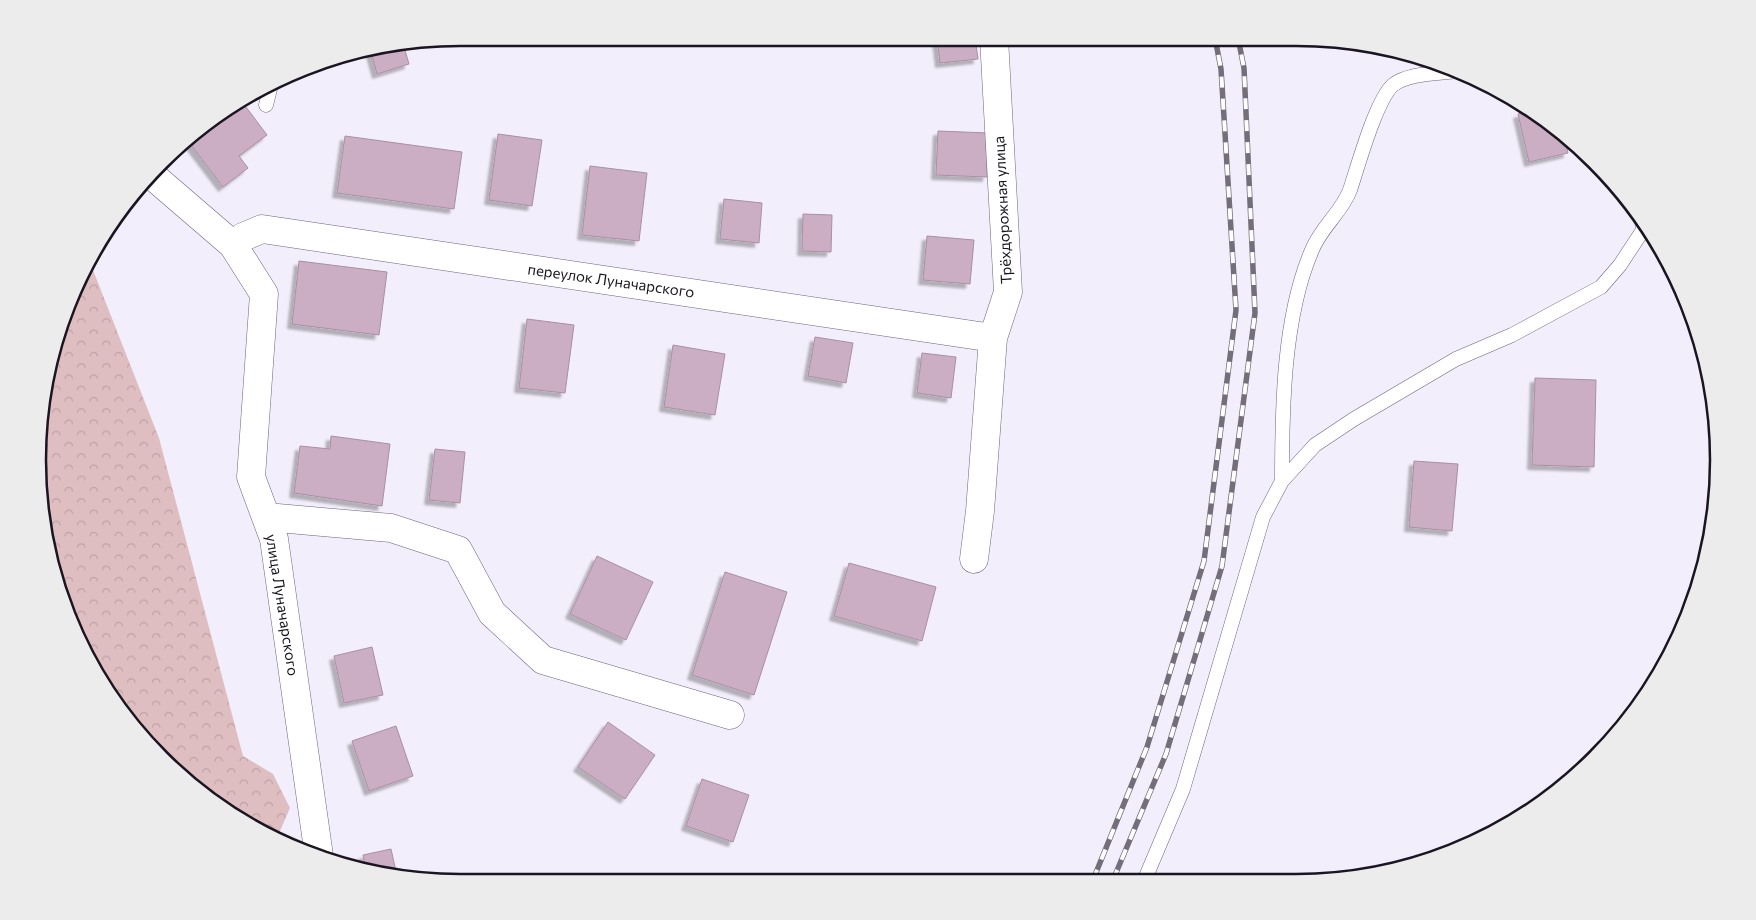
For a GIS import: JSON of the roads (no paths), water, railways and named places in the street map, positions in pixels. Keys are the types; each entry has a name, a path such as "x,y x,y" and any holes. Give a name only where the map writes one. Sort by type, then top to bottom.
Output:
{"street":[{"name":"Трёхдорожная улица","path":"974,559 980,512 993,338 1008,292 994,46"},
{"name":"улица Луначарского","path":"156,179 233,245 264,294 251,477 274,539 318,848"},
{"name":"переулок Луначарского","path":"233,245 243,237 262,230 993,338"},
{"path":"266,517 391,528 458,550 492,613 542,660 730,715"}],"lane":[{"path":"1282,482 1282,415 1288,354 1297,297 1311,251 1320,233 1346,201 1382,100 1393,85 1404,79 1442,73"},
{"path":"266,105 269,93"},
{"path":"1148,874 1183,789 1263,517 1282,482 1315,445 1354,419 1456,359 1512,335 1602,287 1620,265 1641,232"}],"railway":[{"path":"1095,874 1147,747 1204,561 1236,310 1221,69 1217,46"},
{"path":"1116,874 1166,754 1222,566 1255,313 1244,68 1240,46"}]}
